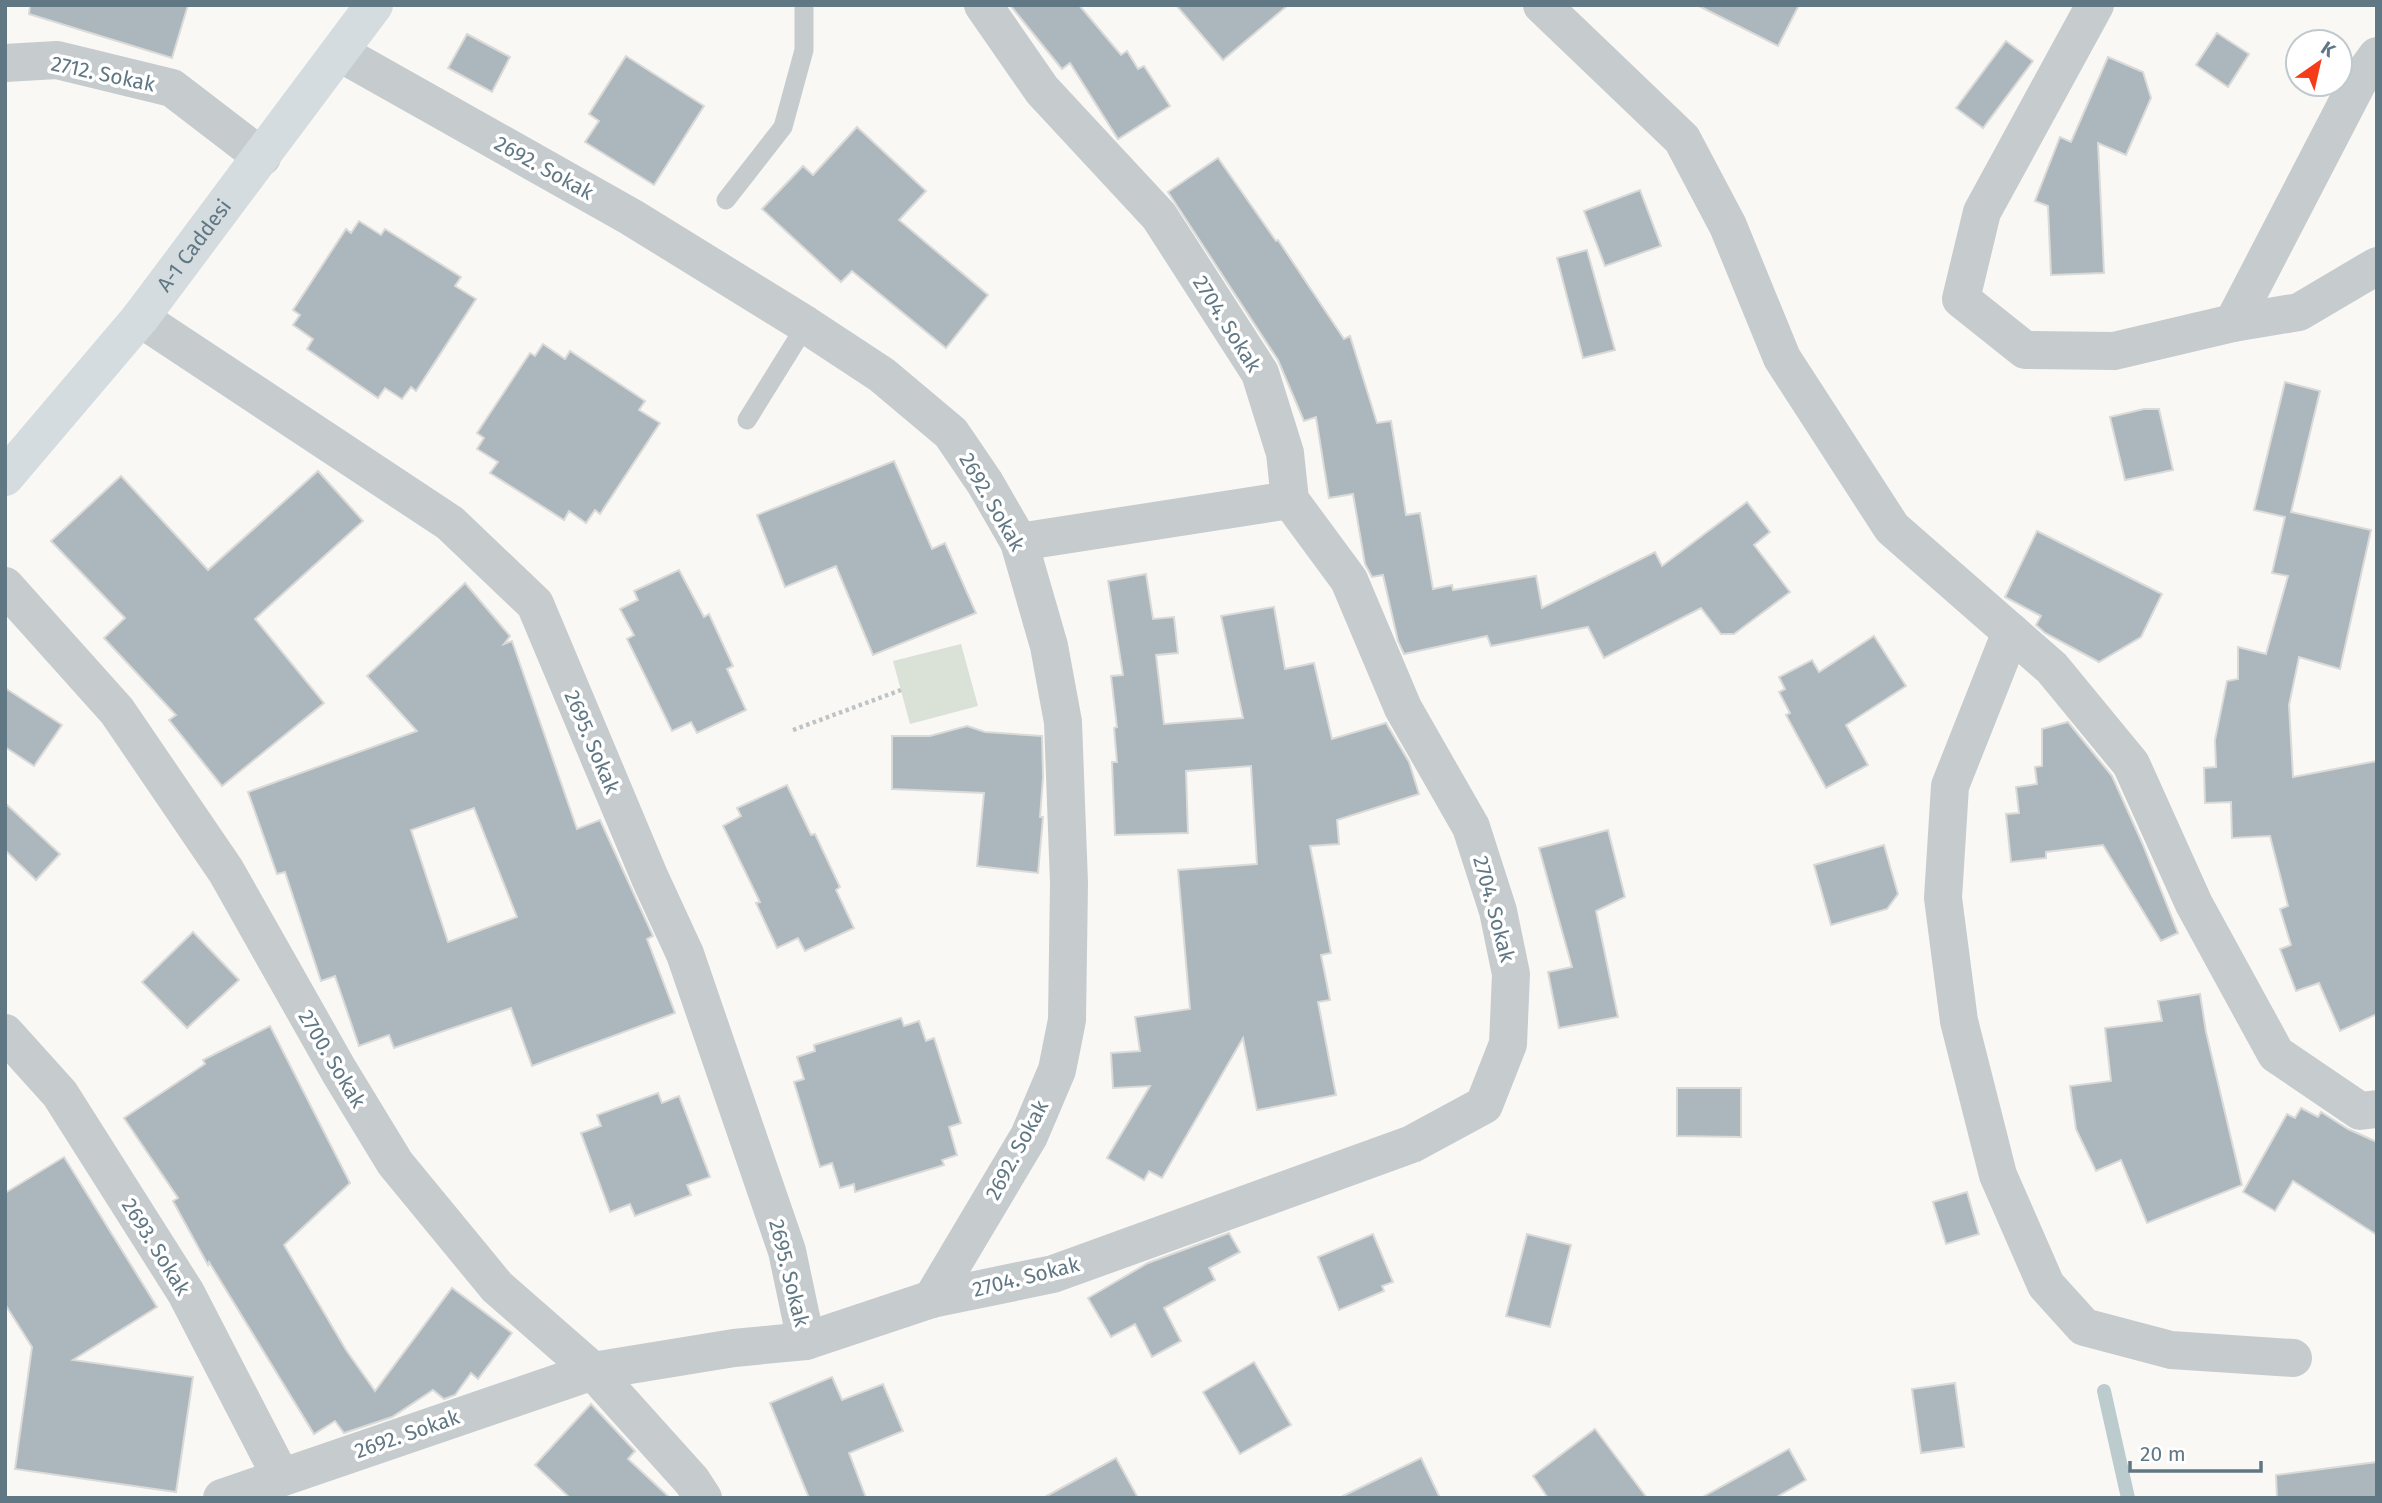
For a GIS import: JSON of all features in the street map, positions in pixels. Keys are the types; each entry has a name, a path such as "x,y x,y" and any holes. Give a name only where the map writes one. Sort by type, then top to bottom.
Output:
{"main road":[{"name":"A-1 Caddesi","path":"5,477 140,318 340,54 374,5"}],"street":[{"name":"2704. Sokak","path":"593,1371 734,1348 806,1341 932,1299 1053,1275 1412,1144 1484,1105 1508,1044 1511,974 1498,911 1471,827 1404,708 1349,580 1290,500 1285,453 1260,373 1159,216 1042,90 982,5"},
{"path":"1542,5 1682,139 1728,226 1782,358 1892,528 2052,668 2131,764 2194,904 2276,1054 2360,1111 2377,1109"},
{"path":"2095,5 1982,212 1962,299 2025,350 2114,351 2232,323 2300,312 2377,266"},
{"name":"2692. Sokak","path":"340,54 631,217 882,375 951,433 985,483 1019,542 1049,646 1063,722 1069,883 1067,1020 1057,1070 1029,1136 932,1299"},
{"path":"2232,323 2358,82 2377,56"},
{"name":"2712. Sokak","path":"5,63 57,60 172,88 262,157"},
{"name":"2695. Sokak","path":"140,318 450,523 535,604 650,878 685,954 787,1251 806,1341"},
{"path":"1019,542 1290,500"},
{"name":"2700. Sokak","path":"5,586 117,711 218,859 338,1071 395,1163 497,1287 593,1371 692,1481 703,1498"},
{"path":"2011,632 1950,786 1943,898 1959,1021 1998,1175 2046,1285 2084,1327 2171,1350 2293,1358"},
{"name":"2693. Sokak","path":"5,1032 60,1094 186,1293 281,1477"},
{"name":"2692. Sokak","path":"222,1498 593,1371"}],"lane":[{"path":"726,200 783,127 804,50 804,5"},
{"path":"747,420 806,325"}],"path":[{"path":"793,730 901,690"}],"shaded area":[{"path":"961,644 978,706 910,724 893,661"}],"building":[{"path":"30,5 188,5 172,58 29,14"},
{"path":"1010,5 1079,5 1121,55 1127,51 1138,69 1144,66 1170,106 1118,139 1070,63 1062,69"},
{"path":"1176,5 1288,5 1223,60"},
{"path":"1697,5 1799,5 1778,46"},
{"path":"2217,33 2249,54 2228,87 2196,65"},
{"path":"467,34 510,57 492,92 448,68"},
{"path":"2006,41 2033,61 1983,128 1956,108"},
{"path":"626,56 704,106 654,185 585,142 599,121 589,114"},
{"path":"2108,57 2143,72 2151,98 2126,155 2098,143 2104,273 2051,275 2048,206 2035,201 2060,137 2071,142"},
{"path":"857,127 926,191 899,220 988,295 946,348 852,271 841,282 762,209 803,166 813,175"},
{"path":"1218,158 1276,241 1278,240 1344,339 1350,336 1377,423 1391,421 1406,515 1420,513 1433,589 1452,585 1453,590 1536,576 1542,608 1655,552 1662,566 1747,502 1770,532 1754,545 1790,592 1734,634 1721,634 1701,608 1604,658 1588,627 1491,646 1487,636 1404,654 1398,641 1383,575 1372,577 1365,564 1353,494 1329,498 1316,417 1304,421 1278,360 1168,192"},
{"path":"1640,190 1661,246 1605,266 1584,211"},
{"path":"359,221 381,235 385,229 461,277 455,286 476,299 416,391 411,387 402,399 385,388 378,398 307,349 313,339 293,325 300,315 293,310 346,229 351,233"},
{"path":"1587,250 1615,350 1583,358 1557,258"},
{"path":"543,344 565,359 570,351 645,401 639,410 660,423 600,514 595,510 586,523 569,511 564,520 490,473 498,462 477,449 484,438 477,433 530,353 535,356"},
{"path":"2285,382 2320,391 2291,512 2371,530 2340,669 2299,657 2289,705 2293,777 2377,761 2377,1014 2340,1031 2319,983 2296,991 2280,949 2291,945 2280,909 2288,906 2270,836 2232,838 2231,802 2205,803 2204,768 2216,767 2215,740 2227,681 2238,679 2238,647 2266,654 2288,576 2272,573 2285,517 2254,510"},
{"path":"2144,409 2159,409 2173,470 2125,480 2110,417"},
{"path":"894,461 932,549 945,543 976,613 873,655 836,566 785,587 757,515"},
{"path":"318,471 363,521 255,619 324,703 222,786 169,720 176,715 104,638 125,618 51,541 121,476 208,570"},
{"path":"2037,531 2162,594 2141,637 2099,662 2045,633 2036,625 2041,616 2005,597"},
{"path":"679,570 704,617 709,614 733,666 727,669 746,710 697,733 691,722 672,731 627,639 634,635 620,609 638,600 634,591"},
{"path":"1146,574 1153,619 1174,617 1178,653 1156,655 1164,724 1243,718 1221,616 1274,607 1285,669 1314,663 1332,739 1386,723 1409,762 1419,794 1337,820 1339,844 1310,846 1331,953 1321,955 1330,1000 1318,1002 1336,1095 1257,1110 1243,1038 1162,1178 1149,1171 1144,1180 1107,1158 1150,1086 1113,1088 1111,1053 1140,1051 1135,1017 1190,1009 1178,870 1257,864 1251,766 1186,771 1188,833 1115,835 1112,762 1117,762 1114,728 1117,727 1111,676 1123,675 1108,581"},
{"path":"465,583 510,636 504,644 512,641 577,829 600,820 653,936 647,939 675,1013 532,1066 511,1008 394,1048 389,1035 359,1046 335,976 321,981 285,872 277,874 248,792 417,731 367,676","holes":["474,808 517,917 448,942 411,830"]},
{"path":"1874,636 1906,686 1846,725 1868,765 1826,788 1786,715 1790,713 1779,692 1785,689 1779,677 1812,660 1819,672"},
{"path":"5,688 62,725 34,766 5,747"},
{"path":"2068,722 2112,776 2178,933 2161,941 2103,845 2046,852 2046,858 2011,862 2006,814 2019,813 2016,787 2037,784 2035,767 2042,766 2042,729"},
{"path":"967,726 985,732 1042,736 1040,817 1043,817 1038,873 977,866 984,793 892,789 892,736 930,736"},
{"path":"787,785 811,835 815,834 840,887 836,890 854,928 805,951 798,938 777,948 756,903 760,902 723,826 741,816 737,808"},
{"path":"5,803 60,854 36,880 5,850"},
{"path":"1608,830 1625,897 1596,911 1618,1017 1559,1028 1548,972 1572,967 1539,848"},
{"path":"1884,845 1898,894 1887,909 1831,925 1814,865"},
{"path":"193,932 239,980 187,1028 142,982"},
{"path":"2200,994 2206,1032 2242,1185 2147,1223 2121,1160 2096,1171 2076,1129 2070,1086 2111,1081 2105,1028 2162,1021 2158,1001"},
{"path":"901,1018 904,1026 919,1021 926,1041 934,1038 961,1123 949,1127 957,1155 942,1160 944,1165 855,1192 854,1184 840,1188 832,1163 820,1167 794,1082 804,1079 797,1057 815,1051 814,1045"},
{"path":"270,1026 350,1183 284,1245 346,1350 375,1391 452,1288 512,1333 478,1379 471,1373 455,1395 444,1399 433,1390 392,1417 344,1433 335,1421 314,1434 209,1262 208,1265 173,1201 178,1198 124,1118 205,1064 203,1060"},
{"path":"1677,1088 1741,1088 1741,1137 1677,1136"},
{"path":"658,1093 662,1103 679,1096 710,1177 687,1185 691,1195 635,1216 630,1204 610,1212 581,1133 601,1126 597,1115"},
{"path":"2301,1108 2318,1117 2321,1112 2348,1129 2377,1142 2377,1235 2293,1181 2275,1211 2243,1192 2287,1114 2295,1118"},
{"path":"64,1157 157,1307 73,1360 193,1377 176,1492 15,1469 32,1347 5,1304 5,1193"},
{"path":"1967,1192 1979,1234 1946,1244 1933,1202"},
{"path":"1229,1233 1240,1252 1209,1268 1215,1280 1164,1308 1181,1341 1152,1357 1135,1324 1111,1337 1088,1298 1148,1263"},
{"path":"1373,1234 1393,1282 1382,1286 1384,1291 1339,1310 1318,1257"},
{"path":"1527,1234 1571,1245 1550,1327 1506,1316"},
{"path":"1254,1362 1291,1425 1240,1454 1203,1392"},
{"path":"832,1377 842,1400 883,1384 903,1431 849,1453 866,1498 809,1498 770,1403"},
{"path":"1955,1383 1964,1447 1921,1453 1912,1389"},
{"path":"591,1404 635,1451 628,1459 670,1498 570,1498 535,1465"},
{"path":"1595,1429 1647,1498 1548,1498 1533,1476"},
{"path":"1789,1449 1806,1480 1775,1498 1701,1498"},
{"path":"1116,1458 1138,1498 1043,1498"},
{"path":"1421,1458 1440,1498 1339,1498"},
{"path":"2377,1462 2377,1498 2277,1498 2276,1475"}],"waterway":[{"path":"2104,1391 2128,1498"}]}
